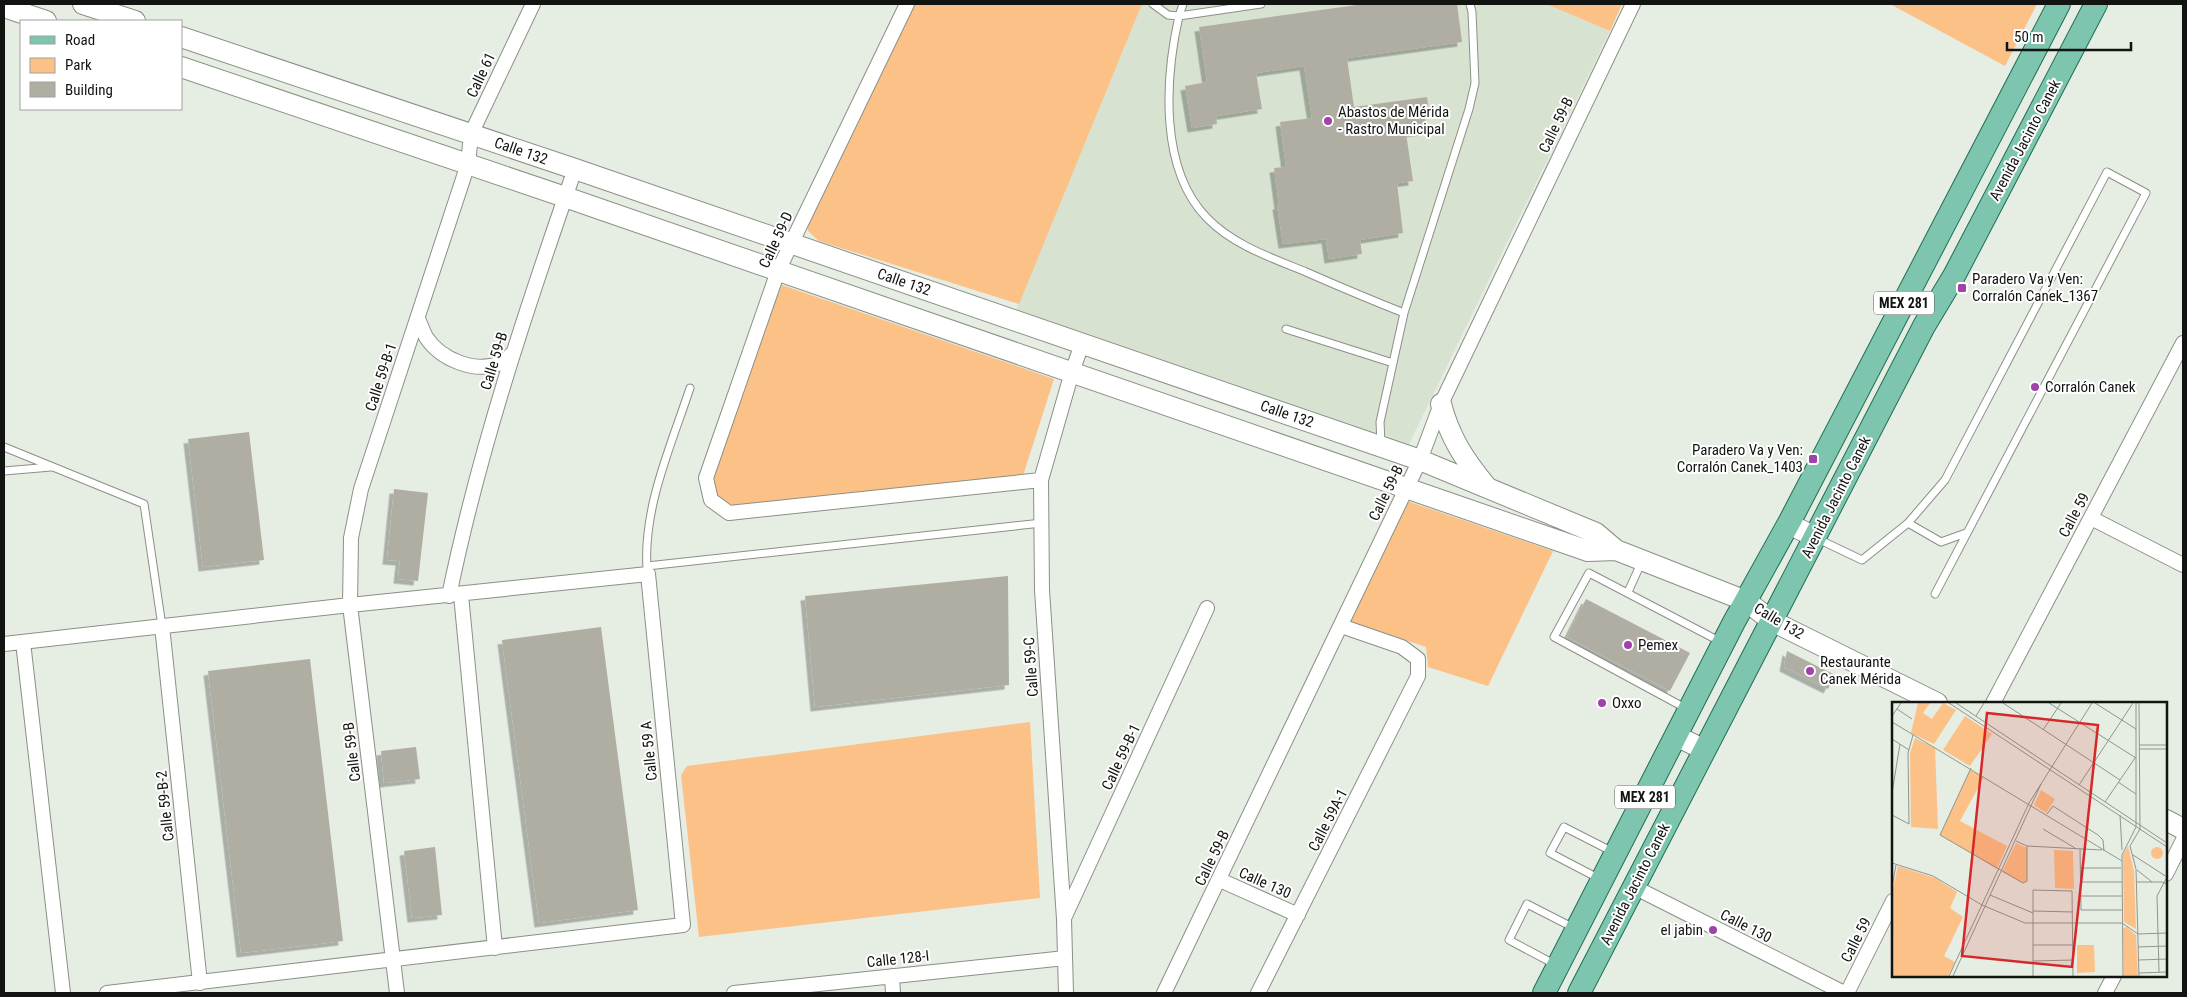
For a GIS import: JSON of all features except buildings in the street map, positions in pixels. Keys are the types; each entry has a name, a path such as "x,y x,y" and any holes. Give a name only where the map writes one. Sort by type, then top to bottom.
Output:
{"main road":[{"name":"Avenida Jacinto Canek","path":"1544,993 1746,600 1789,524 2059,4"},
{"name":"Avenida Jacinto Canek","path":"1578,993 1924,326 1954,276 2096,4"}],"street":[{"path":"83,4 132,20"},
{"name":"Calle 61","path":"468,164 471,134 533,4"},
{"name":"Calle 59-D","path":"907,4 778,270 706,478 712,500 729,513 1041,480"},
{"name":"Calle 59-B","path":"1164,993 1220,880 1420,460 1441,404 1632,4"},
{"path":"4,7 43,20"},
{"name":"Calle 132","path":"182,37 471,134 1420,460 1596,533 1616,550 1746,600 1772,621 1935,702"},
{"name":"Calle 132","path":"182,67 566,197 1588,551 1616,550"},
{"name":"Calle 59-B-1","path":"350,605 350,546 354,514 468,164"},
{"name":"Calle 59-B","path":"495,948 455,595 464,521 513,353 575,170"},
{"path":"418,319 427,338 441,353 459,363 480,366 500,363 513,353"},
{"name":"Calle 59","path":"1994,702 2183,343"},
{"name":"Calle 59-C","path":"1066,993 1064,919 1042,590 1041,480 1082,344"},
{"path":"1441,404 1447,427 1457,448 1488,488"},
{"path":"2091,518 2183,565"},
{"path":"1789,524 1816,537"},
{"path":"4,644 455,595 647,570"},
{"name":"Calle 59 A","path":"495,948 683,925 647,570"},
{"name":"Calle 59-B","path":"350,605 397,993"},
{"name":"Calle 59-B-1","path":"1064,919 1207,608"},
{"name":"Calle 59-B-2","path":"162,626 200,982"},
{"name":"Calle 59A-1","path":"1258,993 1418,676 1418,659 1402,647 1341,626"},
{"path":"22,642 63,993"},
{"path":"1676,736 1704,750"},
{"path":"2167,821 2183,829"},
{"path":"2167,872 2183,840"},
{"name":"Calle 130","path":"1220,880 1298,915"},
{"name":"Calle 130","path":"1634,887 1845,993"},
{"name":"Calle 59","path":"1845,993 1892,903"},
{"path":"107,993 495,948"},
{"name":"Calle 128-I","path":"734,993 768,991 1065,958"},
{"path":"892,976 894,993"},
{"path":"2105,993 2113,977"}],"lane":[{"path":"1153,4 1168,15 1179,16 1261,4"},
{"path":"1183,4 1179,16 1171,69 1171,142 1178,167 1191,200 1207,219 1230,237 1264,255 1404,313"},
{"path":"1381,447 1380,422 1404,313 1476,83 1470,4"},
{"path":"1816,537 1862,560 1908,523 1945,480 2107,172 2146,192 1934,594"},
{"path":"1286,329 1393,363"},
{"path":"690,388 652,505 646,544 647,570 1042,523"},
{"path":"4,448 144,504 162,626"},
{"path":"4,471 52,467"},
{"path":"1908,523 1941,542 1966,533"},
{"path":"1628,592 1643,560"},
{"path":"1689,711 1554,637 1589,573 1724,643"},
{"path":"1602,880 1550,853 1564,826 1616,853"},
{"path":"1558,966 1509,940 1512,933 1527,904 1576,930"}],"shaded area":[{"name":"Abastos de Mérida - Rastro Municipal","path":"1142,4 1546,4 1610,31 1407,448 1013,317"}],"green space":[{"path":"908,4 1142,4 1019,304 819,241 808,231 807,221"},
{"path":"1546,4 1622,4 1610,31"},
{"path":"1890,4 2037,4 2005,66"},
{"path":"782,285 1054,379 1021,482 729,513 711,500 706,478"},
{"path":"1407,501 1553,551 1488,686 1428,667 1426,647 1349,621"},
{"path":"1030,722 1040,898 699,937 681,775 687,766"}],"place":[{"name":"Abastos de Mérida - Rastro Municipal","path":"1328,121"},
{"name":"Paradero Va y Ven: Corralón Canek_1367","path":"1962,288"},
{"name":"Corralón Canek","path":"2035,387"},
{"name":"Paradero Va y Ven: Corralón Canek_1403","path":"1813,459"},
{"name":"Pemex","path":"1628,645"},
{"name":"Restaurante Canek Mérida","path":"1810,671"},
{"name":"Oxxo","path":"1602,703"},
{"name":"el jabin","path":"1713,930"}]}
